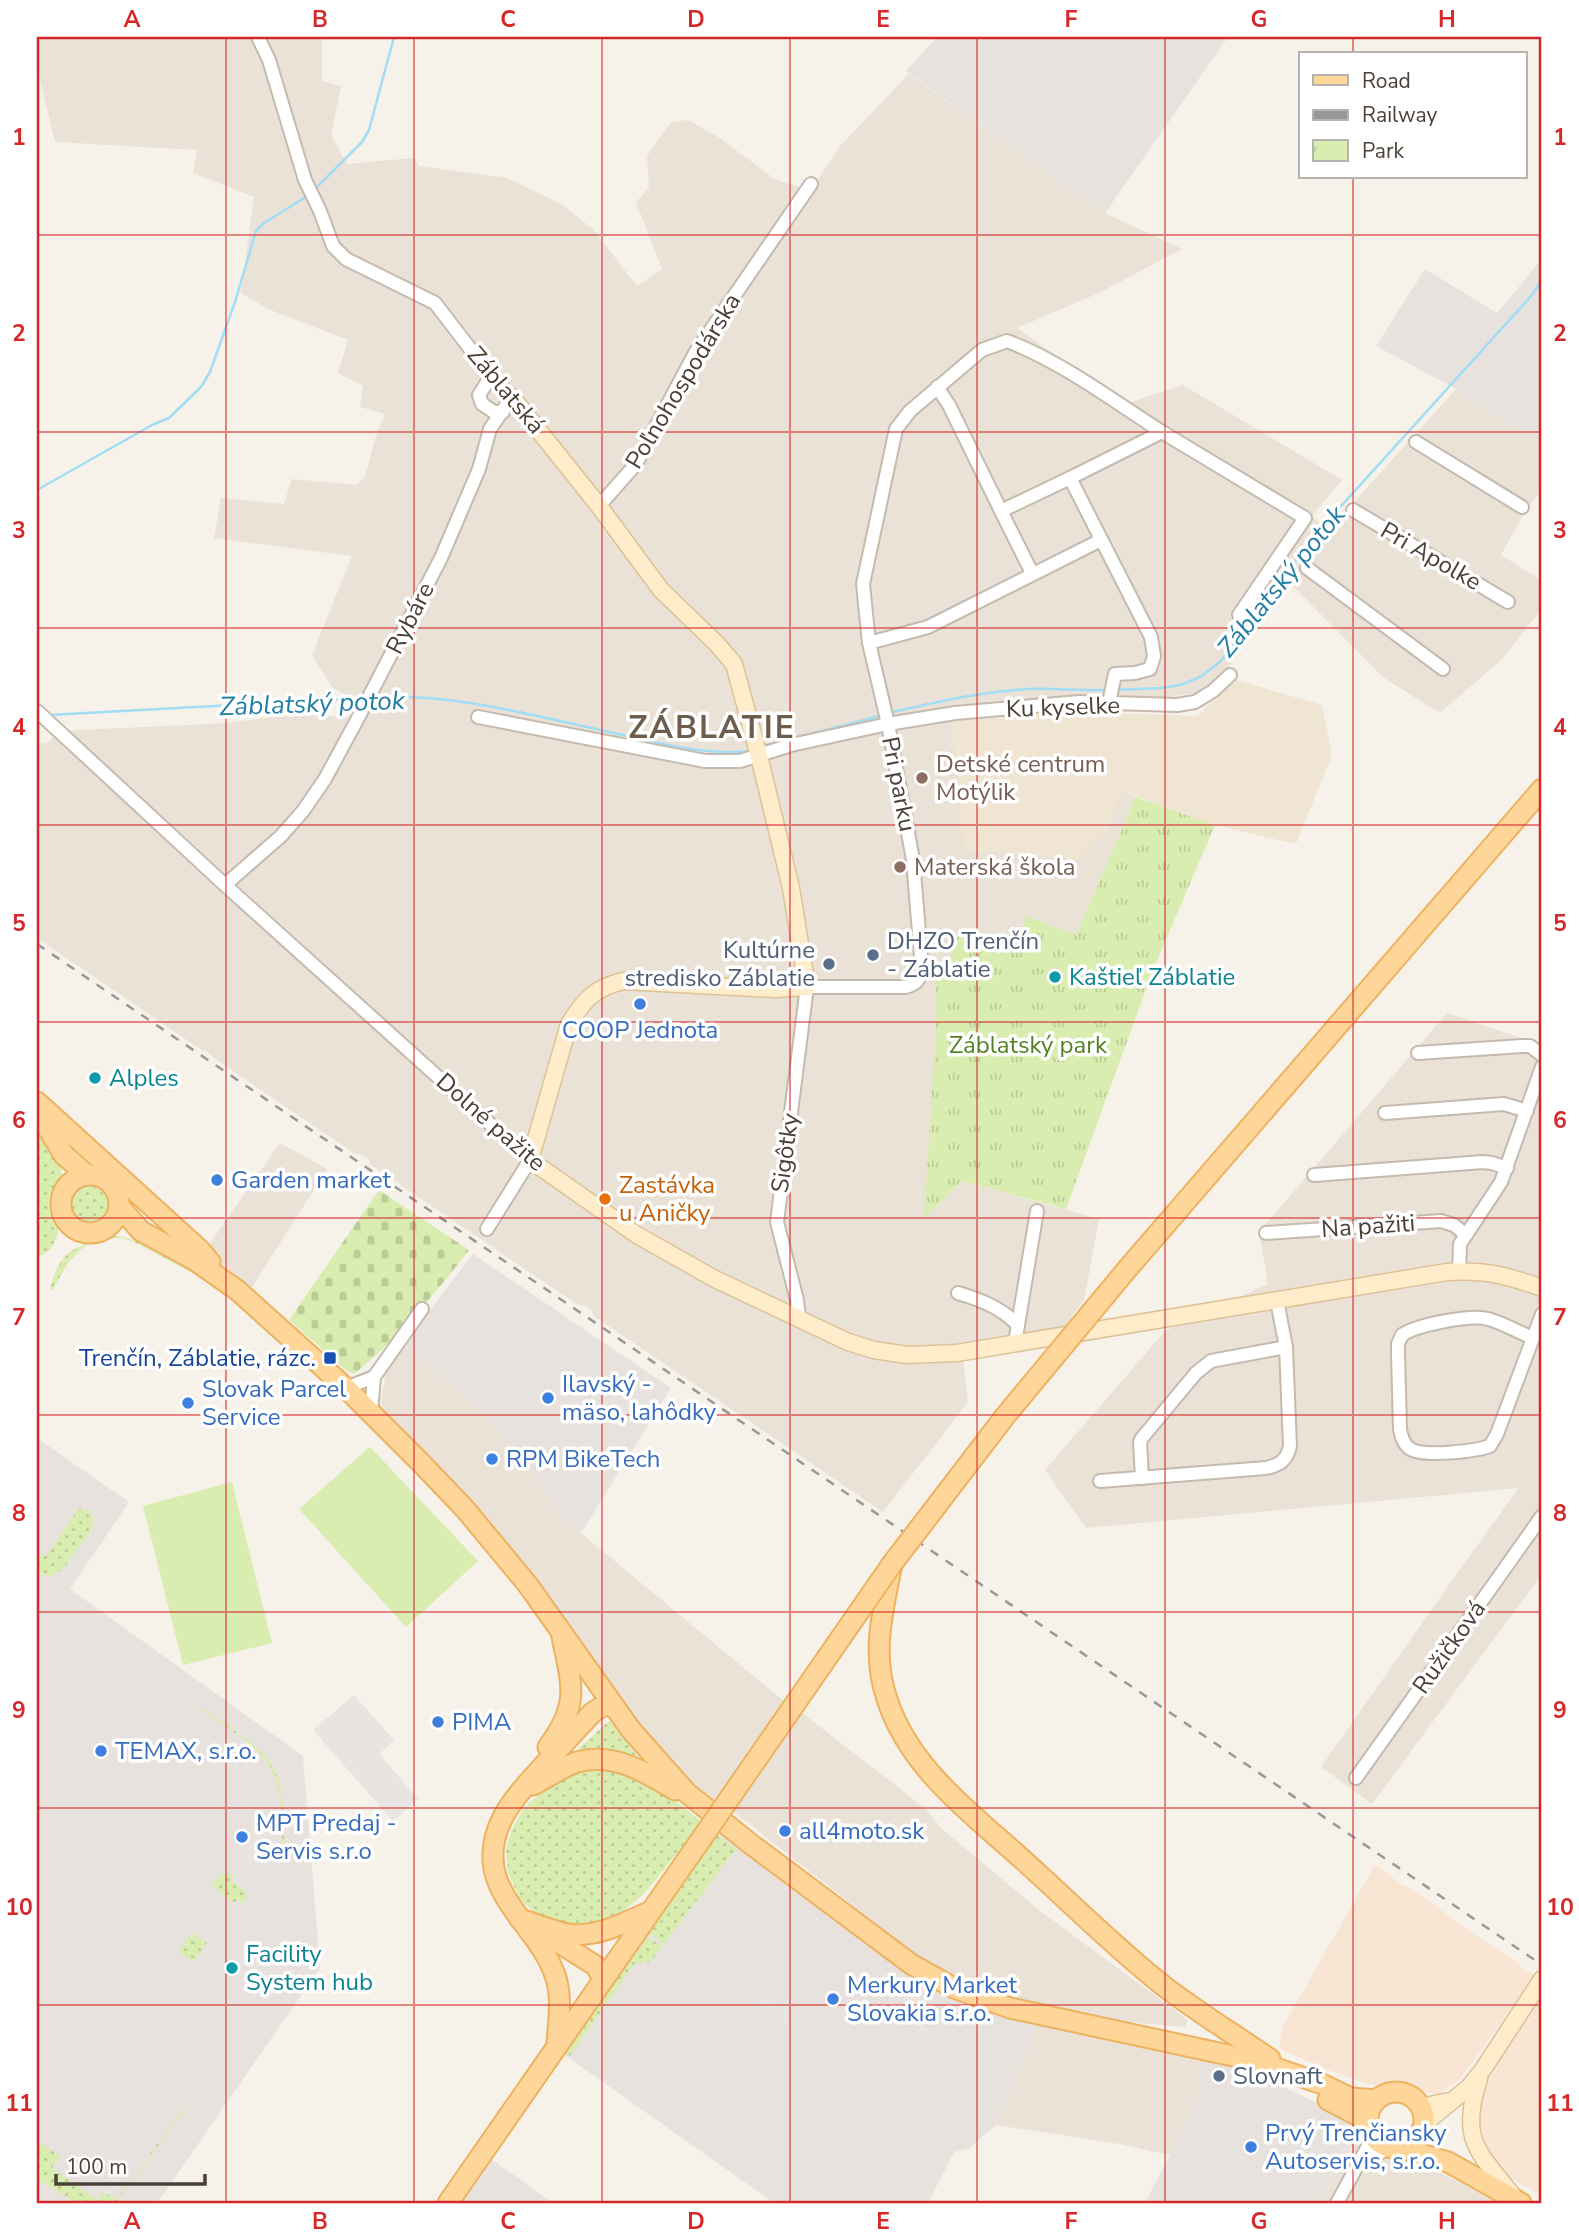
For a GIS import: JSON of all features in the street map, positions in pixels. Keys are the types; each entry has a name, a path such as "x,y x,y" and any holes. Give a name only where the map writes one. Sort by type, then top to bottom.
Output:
{"main road":[{"path":"448,2203 892,1564 1006,1415 1129,1267 1542,789"},
{"path":"37,1102 200,1250 225,1279 346,1388 465,1509 528,1585 649,1752 698,1803"},
{"path":"37,1111 64,1155 87,1175"},
{"path":"64,1155 67,1186"},
{"path":"87,1175 102,1177 111,1183 118,1196 119,1206 115,1219 106,1228 87,1233 68,1223 61,1205 67,1186 78,1177 87,1175"},
{"path":"119,1206 141,1231 225,1279"},
{"path":"106,1228 141,1231"},
{"path":"892,1564 879,1627 878,1653 886,1699 894,1720 918,1759 978,1820 1164,1986 1285,2070"},
{"path":"557,2044 559,2006 556,1978 544,1951 503,1894 496,1873 494,1854 499,1825 534,1765 562,1726 572,1697 571,1677 560,1629"},
{"path":"520,1793 593,1712 603,1706 614,1706"},
{"path":"520,1793 575,1763 589,1760 609,1760 639,1769 698,1803 911,1964 954,1988 1010,2008 1197,2047 1285,2070 1351,2098 1376,2100 1391,2092 1399,2092 1415,2099 1423,2120 1448,2162"},
{"path":"520,1919 560,1932 589,1934 611,1928 649,1911"},
{"path":"520,1919 596,1966 604,1979"},
{"path":"1197,2047 1255,2068 1340,2105 1359,2116 1378,2142 1448,2162 1519,2202"},
{"path":"1369,2128 1368,2117 1376,2100"},
{"path":"1395,2148 1415,2142 1423,2120"}],"street":[{"name":"Záblatská","path":"258,37 269,60 311,193 333,246 346,259 435,303 491,376 512,397 599,506 661,590 718,644 734,664 791,888 807,987"},
{"name":"Poľnohospodárska","path":"599,506 636,464 695,353 811,184"},
{"path":"888,724 869,643 863,584 896,429 910,411 982,351 1007,341 1024,347 1079,378 1162,432 1305,517 1239,615"},
{"path":"491,376 479,395 482,404 494,412 503,412"},
{"path":"937,387 949,405 1032,573"},
{"name":"Rybáre","path":"225,885 281,836 303,811 325,779 440,558 479,469 490,429 512,397"},
{"path":"1001,512 1162,432"},
{"path":"1416,442 1522,507"},
{"name":"Ku kyselke","path":"1070,478 1151,636 1154,656 1150,669 1115,674 1110,695"},
{"name":"Pri Apolke","path":"1353,510 1508,602"},
{"path":"869,643 928,627 1101,540"},
{"path":"1307,568 1443,669"},
{"name":"Ku kyselke","path":"759,756 792,745 888,724 955,713 1079,702 1110,695 1177,705 1195,702 1213,691 1230,675"},
{"name":"Dolné pažite","path":"37,711 46,726 60,731 225,885 530,1160 638,1235 715,1279 861,1347 899,1354 940,1355 1419,1276 1459,1272 1485,1271 1506,1275 1542,1288"},
{"path":"478,717 705,761 740,761 759,756"},
{"name":"Pri parku","path":"807,987 906,987 915,984 920,978 922,970 914,860 888,724"},
{"path":"487,1229 530,1160 569,1024 581,1005 594,992 606,985 622,981 775,989 807,987"},
{"name":"Sigôtky","path":"799,1318 777,1222 807,987"},
{"path":"1418,1053 1530,1046 1542,1055"},
{"path":"1459,1272 1459,1248 1496,1193 1542,1067"},
{"path":"1385,1112 1504,1104 1527,1111"},
{"path":"1314,1175 1483,1162 1507,1168"},
{"path":"1015,1343 1037,1211"},
{"name":"Na pažiti","path":"1266,1233 1441,1221 1454,1224 1466,1235"},
{"path":"958,1293 984,1301 1006,1313 1018,1325"},
{"path":"1100,1481 1275,1467 1285,1460 1290,1446 1286,1347 1277,1301"},
{"path":"371,1412 374,1377 422,1309"},
{"path":"1533,1338 1491,1320 1476,1317 1419,1326 1402,1335 1398,1344 1400,1429 1408,1448 1420,1453 1477,1450 1490,1446 1497,1434 1533,1338 1542,1314"},
{"path":"1142,1478 1142,1437 1202,1367 1218,1359 1286,1347"},
{"path":"346,1388 374,1377"},
{"name":"Ružičková","path":"1356,1778 1542,1516"},
{"path":"1423,2120 1468,2088 1542,1979"},
{"path":"1482,2071 1472,2099 1469,2124 1473,2143 1483,2160 1519,2202"},
{"path":"1337,2203 1368,2146 1369,2128"},
{"path":"1359,2163 1395,2148"}],"shaded area":[{"path":"37,37 322,37 322,81 341,86 331,135 347,164 414,158 419,166 507,178 561,204 593,229 637,286 662,269 636,202 649,188 647,156 671,122 688,120 720,138 776,180 811,190 841,145 909,74 1105,213 1182,249 1101,292 1017,328 1092,381 1131,402 1183,385 1342,480 1312,516 1328,531 1456,389 1466,398 1542,442 1542,491 1528,506 1501,555 1542,581 1542,609 1503,658 1440,713 1384,678 1290,583 1227,669 1203,692 1160,698 1070,695 927,711 883,720 884,733 951,719 1104,834 1122,791 1136,797 1076,935 1016,953 1003,954 972,941 972,932 951,970 935,971 936,1028 925,1217 962,1181 1099,1219 1084,1300 1052,1343 963,1359 968,1402 883,1512 594,1316 591,1310 578,1305 371,1165 368,1159 355,1154 37,938 37,744 47,743 60,731 228,723 294,714 355,718 362,703 333,688 312,655 352,556 214,538 221,498 284,504 292,479 357,485 365,477 385,414 360,407 363,386 338,373 348,340 268,309 241,293 254,197 193,173 197,150 55,142 37,67"},
{"path":"937,37 1228,37 1105,213 906,71"},
{"path":"1542,259 1542,442 1466,398 1456,389 1376,346 1425,269 1497,313"},
{"path":"1236,680 1322,705 1332,755 1296,844 1215,825 1122,791 1104,834 1078,859 964,850 951,719 1046,711 1197,716"},
{"path":"1447,1013 1542,1045 1542,1574 1372,1804 1321,1767 1519,1488 1086,1528 1045,1470 1165,1331 1268,1284 1259,1232"},
{"path":"280,1143 327,1169 251,1289 206,1249"},
{"path":"473,1254 671,1388 581,1533 564,1519 527,1463 473,1403 406,1346"},
{"path":"406,1346 473,1402 527,1463 564,1519 786,1703 715,1806 676,1771 383,1413 381,1401 386,1372"},
{"path":"37,1438 129,1502 70,1589 303,1756 320,1968 160,2199 144,2203 37,2203"},
{"path":"354,1695 394,1740 379,1754 418,1799 393,1821 313,1730"},
{"path":"802,1713 926,1809 942,1829 1039,1910 1188,2020 1185,2027 1070,2017 969,1990 928,1964 734,1812"},
{"path":"262,1824 273,1832 274,1865 263,1879 238,1859"},
{"path":"718,1829 918,1979 1037,2023 996,2125 968,2149 954,2152 928,2203 774,2203 562,2053"},
{"path":"1375,1865 1512,1958 1525,1970 1536,1974 1460,2079 1438,2095 1391,2084 1382,2086 1365,2083 1320,2067 1279,2048 1282,2028"},
{"path":"147,1883 181,1908 143,1960 110,1936"},
{"path":"808,1910 844,1939 840,1945 803,1915"},
{"path":"871,1958 934,2010 927,2019 865,1965"},
{"path":"1542,1980 1542,2196 1502,2173 1493,2163 1477,2123 1484,2091"},
{"path":"759,1987 848,2061 841,2069 751,1996"},
{"path":"1037,2023 1208,2058 1202,2067 1197,2102 1170,2155 1119,2144 996,2125"},
{"path":"922,2024 929,2029 881,2098 864,2089 868,2083 878,2088"},
{"path":"1208,2058 1231,2063 1354,2120 1360,2133 1319,2203 1145,2203 1197,2102 1202,2066"},
{"path":"189,2072 196,2076 110,2196 104,2192"},
{"path":"1356,2143 1376,2158 1384,2154 1409,2156 1498,2203 1319,2203"},
{"path":"491,2159 553,2203 460,2203"}],"green space":[{"name":"Záblatský park","path":"1136,797 1215,825 1153,970 1066,1209 962,1181 924,1218 936,1028 935,971 951,970 951,939 973,932 972,941 996,949 996,953 1016,953 1026,916 1076,935"},
{"path":"37,1122 59,1158 63,1177 56,1203 60,1221 57,1237 50,1250 37,1258"},
{"path":"90,1184 98,1185 104,1190 109,1196 109,1212 104,1218 98,1223 90,1224 82,1223 76,1218 71,1212 70,1204 71,1196 76,1190 82,1185"},
{"path":"379,1190 469,1250 415,1315 386,1346 354,1374 289,1320"},
{"path":"114,1236 128,1238 161,1252 196,1274 231,1299 196,1275 122,1238 87,1245 68,1263 52,1291 50,1289 60,1263 72,1251 87,1244"},
{"path":"244,1304 359,1410 245,1308 240,1305"},
{"path":"370,1447 478,1561 406,1627 299,1509"},
{"path":"232,1482 272,1643 183,1665 143,1506"},
{"path":"79,1508 84,1511 85,1508 92,1514 92,1529 64,1568 50,1577 37,1571 37,1556 48,1553"},
{"path":"198,1706 249,1741 272,1765 283,1804 285,1859 283,1860 279,1792 270,1767 248,1742"},
{"path":"609,1721 640,1760 571,1755"},
{"path":"598,1764 649,1780 736,1849 649,1964 643,1960 639,1965 635,1963 570,2056 566,2054 646,1937 660,1945 662,1943 646,1931 711,1844 694,1832 645,1893 615,1918 580,1928 540,1917 520,1900 508,1872 506,1850 512,1829 525,1807 560,1776"},
{"path":"221,1874 234,1876 231,1881 247,1892 248,1896 243,1903 237,1899 234,1903 212,1886"},
{"path":"192,1933 207,1943 194,1962 179,1952"},
{"path":"185,2109 116,2203 77,2203 37,2179 37,2144 40,2143 60,2156 52,2168 97,2200 104,2192 117,2200"}],"waterway":[{"path":"314,190 362,142 369,130 394,37"},
{"path":"37,490 169,418 201,387 210,372 235,302 256,231 264,223 309,195"},
{"name":"Záblatský potok","path":"1114,690 1180,685 1200,677 1221,661 1314,536 1532,295 1542,280"},
{"name":"Záblatský potok","path":"889,713 1009,690 1108,690"},
{"name":"Záblatský potok","path":"374,697 468,703 686,748 718,752 750,751"},
{"name":"Záblatský potok","path":"49,715 364,698"},
{"name":"Záblatský potok","path":"795,738 883,715"},
{"name":"Záblatský potok","path":"767,745 785,741"}],"railway":[{"path":"37,944 1542,1965"}],"place":[{"name":"Detské centrum Motýlik","path":"922,778"},
{"name":"Materská škola","path":"900,867"},
{"name":"DHZO Trenčín - Záblatie","path":"873,955"},
{"name":"Kultúrne stredisko Záblatie","path":"829,964"},
{"name":"Kaštieľ Záblatie","path":"1055,977"},
{"name":"COOP Jednota","path":"640,1004"},
{"name":"Alples","path":"95,1078"},
{"name":"Garden market","path":"217,1180"},
{"name":"Zastávka u Aničky","path":"605,1199"},
{"name":"Trenčín, Záblatie, rázc.","path":"330,1358"},
{"name":"Ilavský - mäso, lahôdky","path":"548,1398"},
{"name":"Slovak Parcel Service","path":"188,1403"},
{"name":"RPM BikeTech","path":"492,1459"},
{"name":"PIMA","path":"438,1722"},
{"name":"TEMAX, s.r.o.","path":"101,1751"},
{"name":"all4moto.sk","path":"785,1831"},
{"name":"MPT Predaj - Servis s.r.o","path":"242,1837"},
{"name":"Facility System hub","path":"232,1968"},
{"name":"Merkury Market Slovakia s.r.o.","path":"833,1999"},
{"name":"Slovnaft","path":"1219,2076"},
{"name":"Prvý Trenčiansky Autoservis, s.r.o.","path":"1251,2147"}],"district":[{"name":"ZÁBLATIE","path":"712,727"}]}
